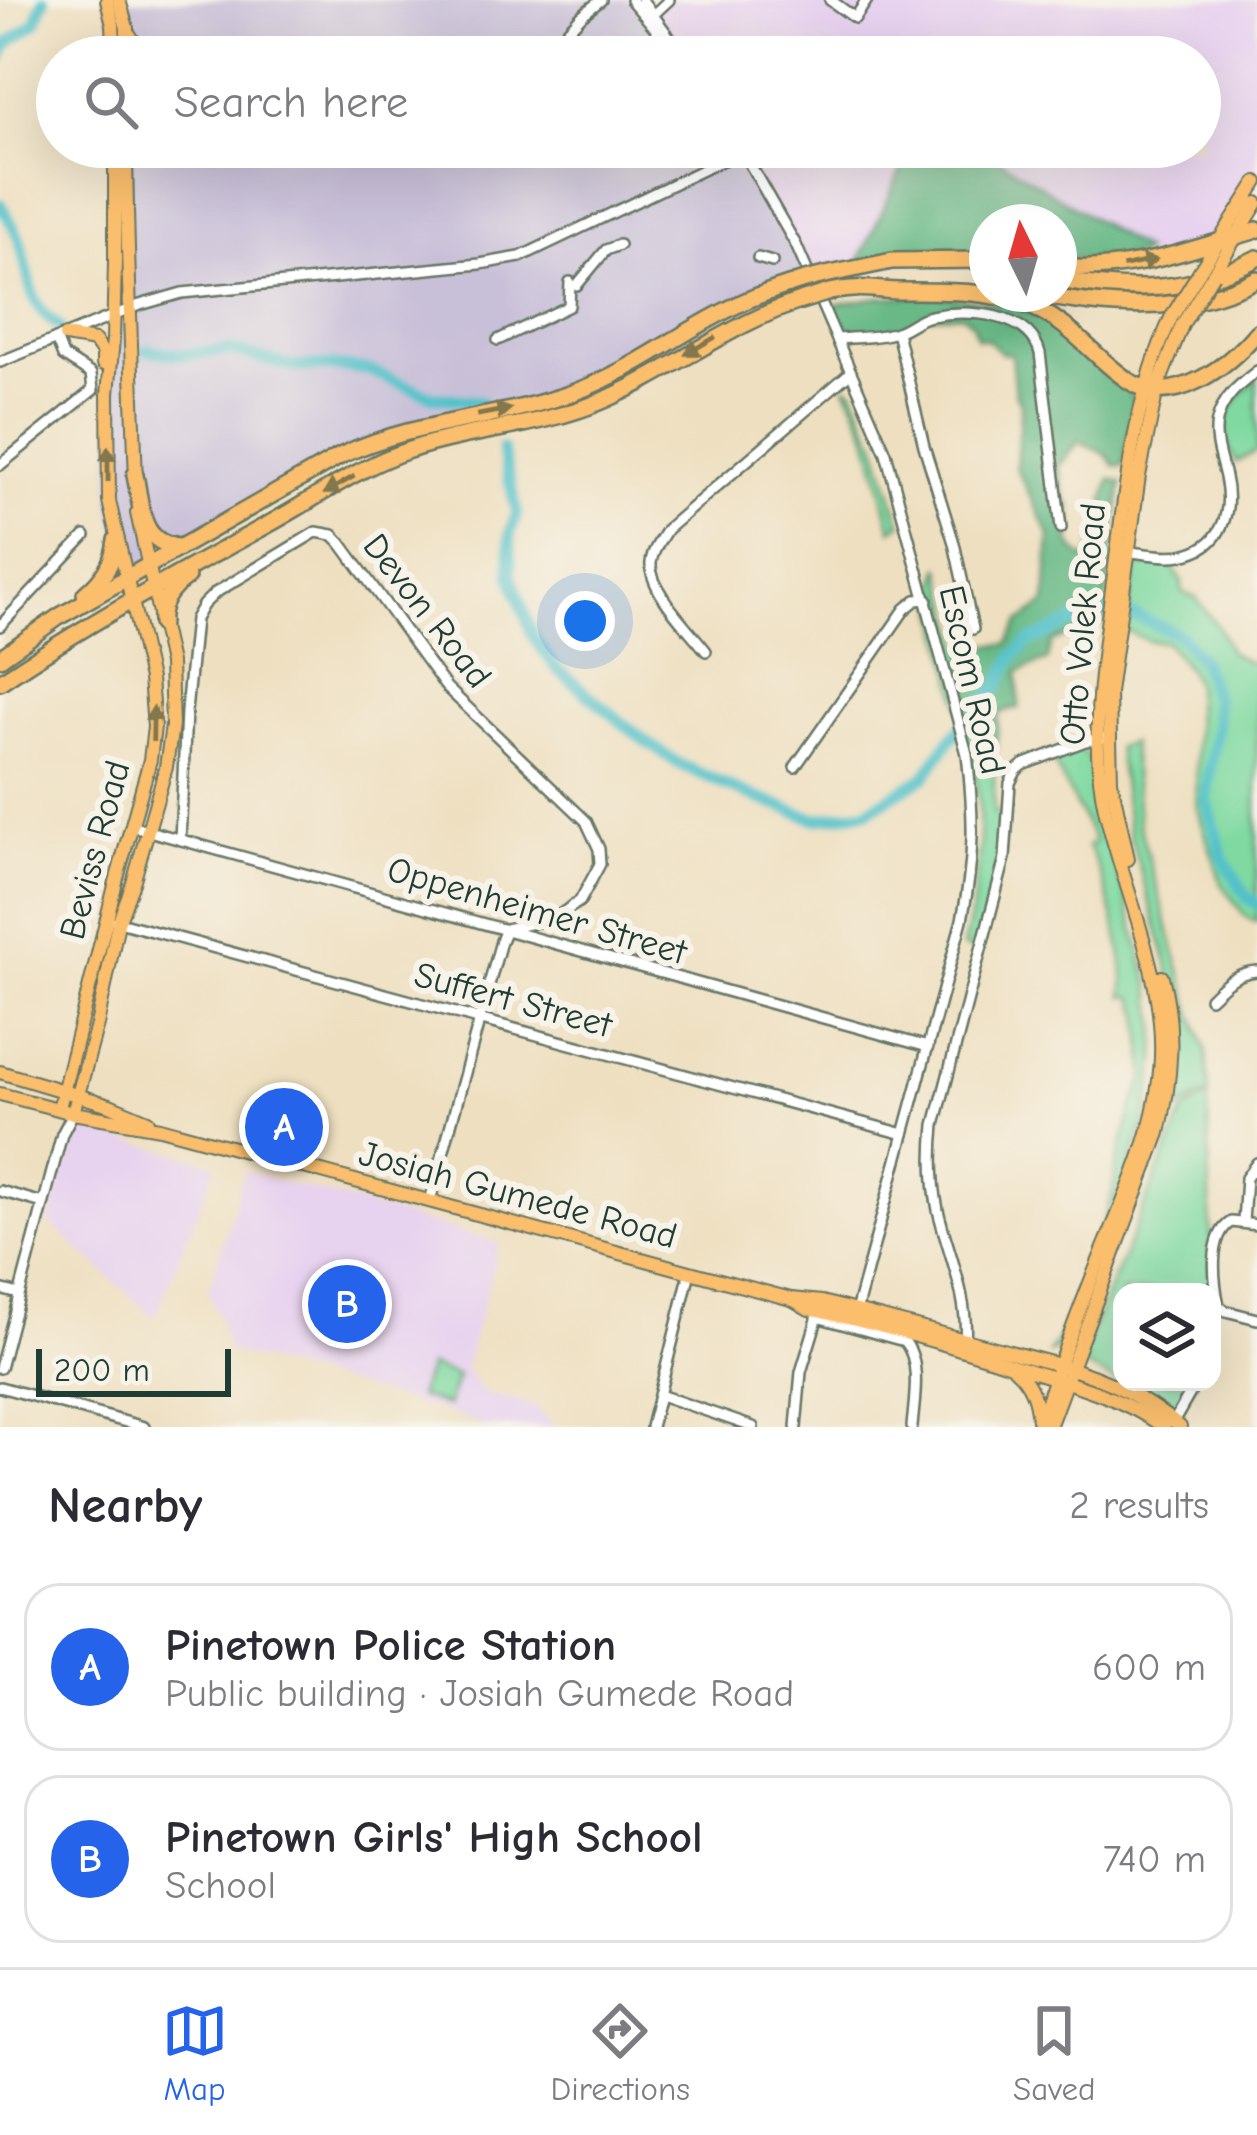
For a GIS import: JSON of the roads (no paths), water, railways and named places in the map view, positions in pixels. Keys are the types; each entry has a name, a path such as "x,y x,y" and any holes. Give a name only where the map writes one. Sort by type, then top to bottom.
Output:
{"highway":[{"path":"1077,268 1122,266 1257,230"},
{"path":"1185,251 1210,267"},
{"path":"1077,282 1133,289 1169,287 1206,281 1257,258"},
{"path":"0,658 60,616 361,446 415,428 573,393 618,373 737,304 801,281 876,266 969,264"},
{"path":"1077,300 1167,306 1227,292 1257,279"},
{"path":"0,682 152,588 382,460 426,445 540,422 602,401 726,332 806,298 922,281 969,285"},
{"path":"859,287 955,291 1026,304 1056,319 1132,384 1150,388 1204,379 1257,332"},
{"path":"135,476 147,530 159,542 178,547"},
{"path":"161,624 161,609 173,588 249,535"},
{"path":"60,616 105,575 116,540"}],"main road":[{"path":"107,0 114,36"},
{"path":"119,0 131,36"},
{"path":"127,28 127,36"},
{"path":"108,394 115,168"},
{"name":"Beviss Road","path":"113,920 149,832 166,766 173,685 137,516 126,168"},
{"name":"Otto Volek Road","path":"1210,267 1219,240 1257,182"},
{"name":"Otto Volek Road","path":"1062,1373 1159,1133 1168,1088 1167,999 1116,810 1103,738 1116,602 1150,388 1177,321 1257,203"},
{"path":"60,337 90,338 99,344 108,394"},
{"name":"Beviss Road","path":"66,1110 97,1024 131,826 154,727 151,679 109,501 108,394"},
{"name":"Josiah Gumede Road","path":"0,1072 137,1115 160,1128"},
{"name":"Josiah Gumede Road","path":"0,1094 160,1128 819,1310 965,1341 1133,1393 1172,1426"},
{"name":"Josiah Gumede Road","path":"854,1315 1010,1365 1062,1373"},
{"path":"1010,1365 1034,1395 1038,1427"},
{"path":"1038,1427 1062,1373"},
{"path":"1049,1427 1062,1373"}],"street":[{"path":"562,36 602,0"},
{"path":"631,0 663,36"},
{"path":"642,0 671,36"},
{"path":"654,14 669,0"},
{"path":"830,0 855,18 867,0"},
{"path":"569,28 571,36"},
{"path":"0,362 182,292 507,260 554,243 703,168"},
{"name":"Escom Road","path":"752,168 789,231 886,453 961,728 971,786 974,854 962,920 854,1315"},
{"path":"498,340 569,306 573,283 606,250 619,245"},
{"path":"758,258 772,262"},
{"path":"838,339 897,332 928,316 974,314 1006,320 1034,338 1040,353 1060,528"},
{"path":"897,332 973,629"},
{"path":"0,465 93,390 91,374 63,356 60,337"},
{"path":"1123,551 1182,555 1210,542 1222,530 1228,499 1217,420 1235,388 1257,371"},
{"path":"706,651 653,579 655,549 667,529 851,372"},
{"name":"Devon Road","path":"179,840 185,712 198,612 215,593 299,540 316,532 328,533 355,559 446,687 561,795 595,836 600,864 590,885 580,901 555,918"},
{"path":"0,626 85,536"},
{"path":"795,767 905,609 916,600 927,599"},
{"path":"965,1341 964,1312 932,1178 935,1125 1005,858 1012,776 1034,760 1103,738"},
{"name":"Oppenheimer Street","path":"131,826 928,1047"},
{"path":"430,1201 506,929 555,918 554,942"},
{"name":"Suffert Street","path":"113,920 904,1135"},
{"path":"1210,998 1233,977 1257,971"},
{"name":"Beviss Road","path":"0,1366 66,1110"},
{"path":"1243,1222 1246,1178 1257,1163"},
{"path":"0,1191 44,1203"},
{"path":"1257,1226 1224,1225 1216,1242 1220,1306 1257,1319"},
{"path":"651,1427 690,1273"},
{"path":"0,1289 19,1294"},
{"path":"796,1427 801,1372 819,1310 909,1346 914,1357 912,1427"},
{"path":"0,1366 6,1389 144,1427"},
{"path":"1172,1426 1191,1391"},
{"path":"660,1395 753,1427"},
{"path":"95,1427 99,1414"}],"waterway":[{"path":"0,59 7,44 35,23 44,0"},
{"path":"0,204 19,239 35,298 59,326"},
{"path":"147,350 183,355 229,350 293,367 368,370 434,397 481,402"},
{"path":"502,449 517,512 510,534 511,575 533,637 557,669 679,764 816,819 867,811 924,777 1029,642 1097,611 1138,617 1181,636 1202,662 1215,700 1217,723 1206,798 1223,858 1247,897 1257,904"}],"place":[{"name":"Pinetown Police Station","path":"284,1127"},
{"name":"Pinetown Girls' High School","path":"347,1304"}]}
